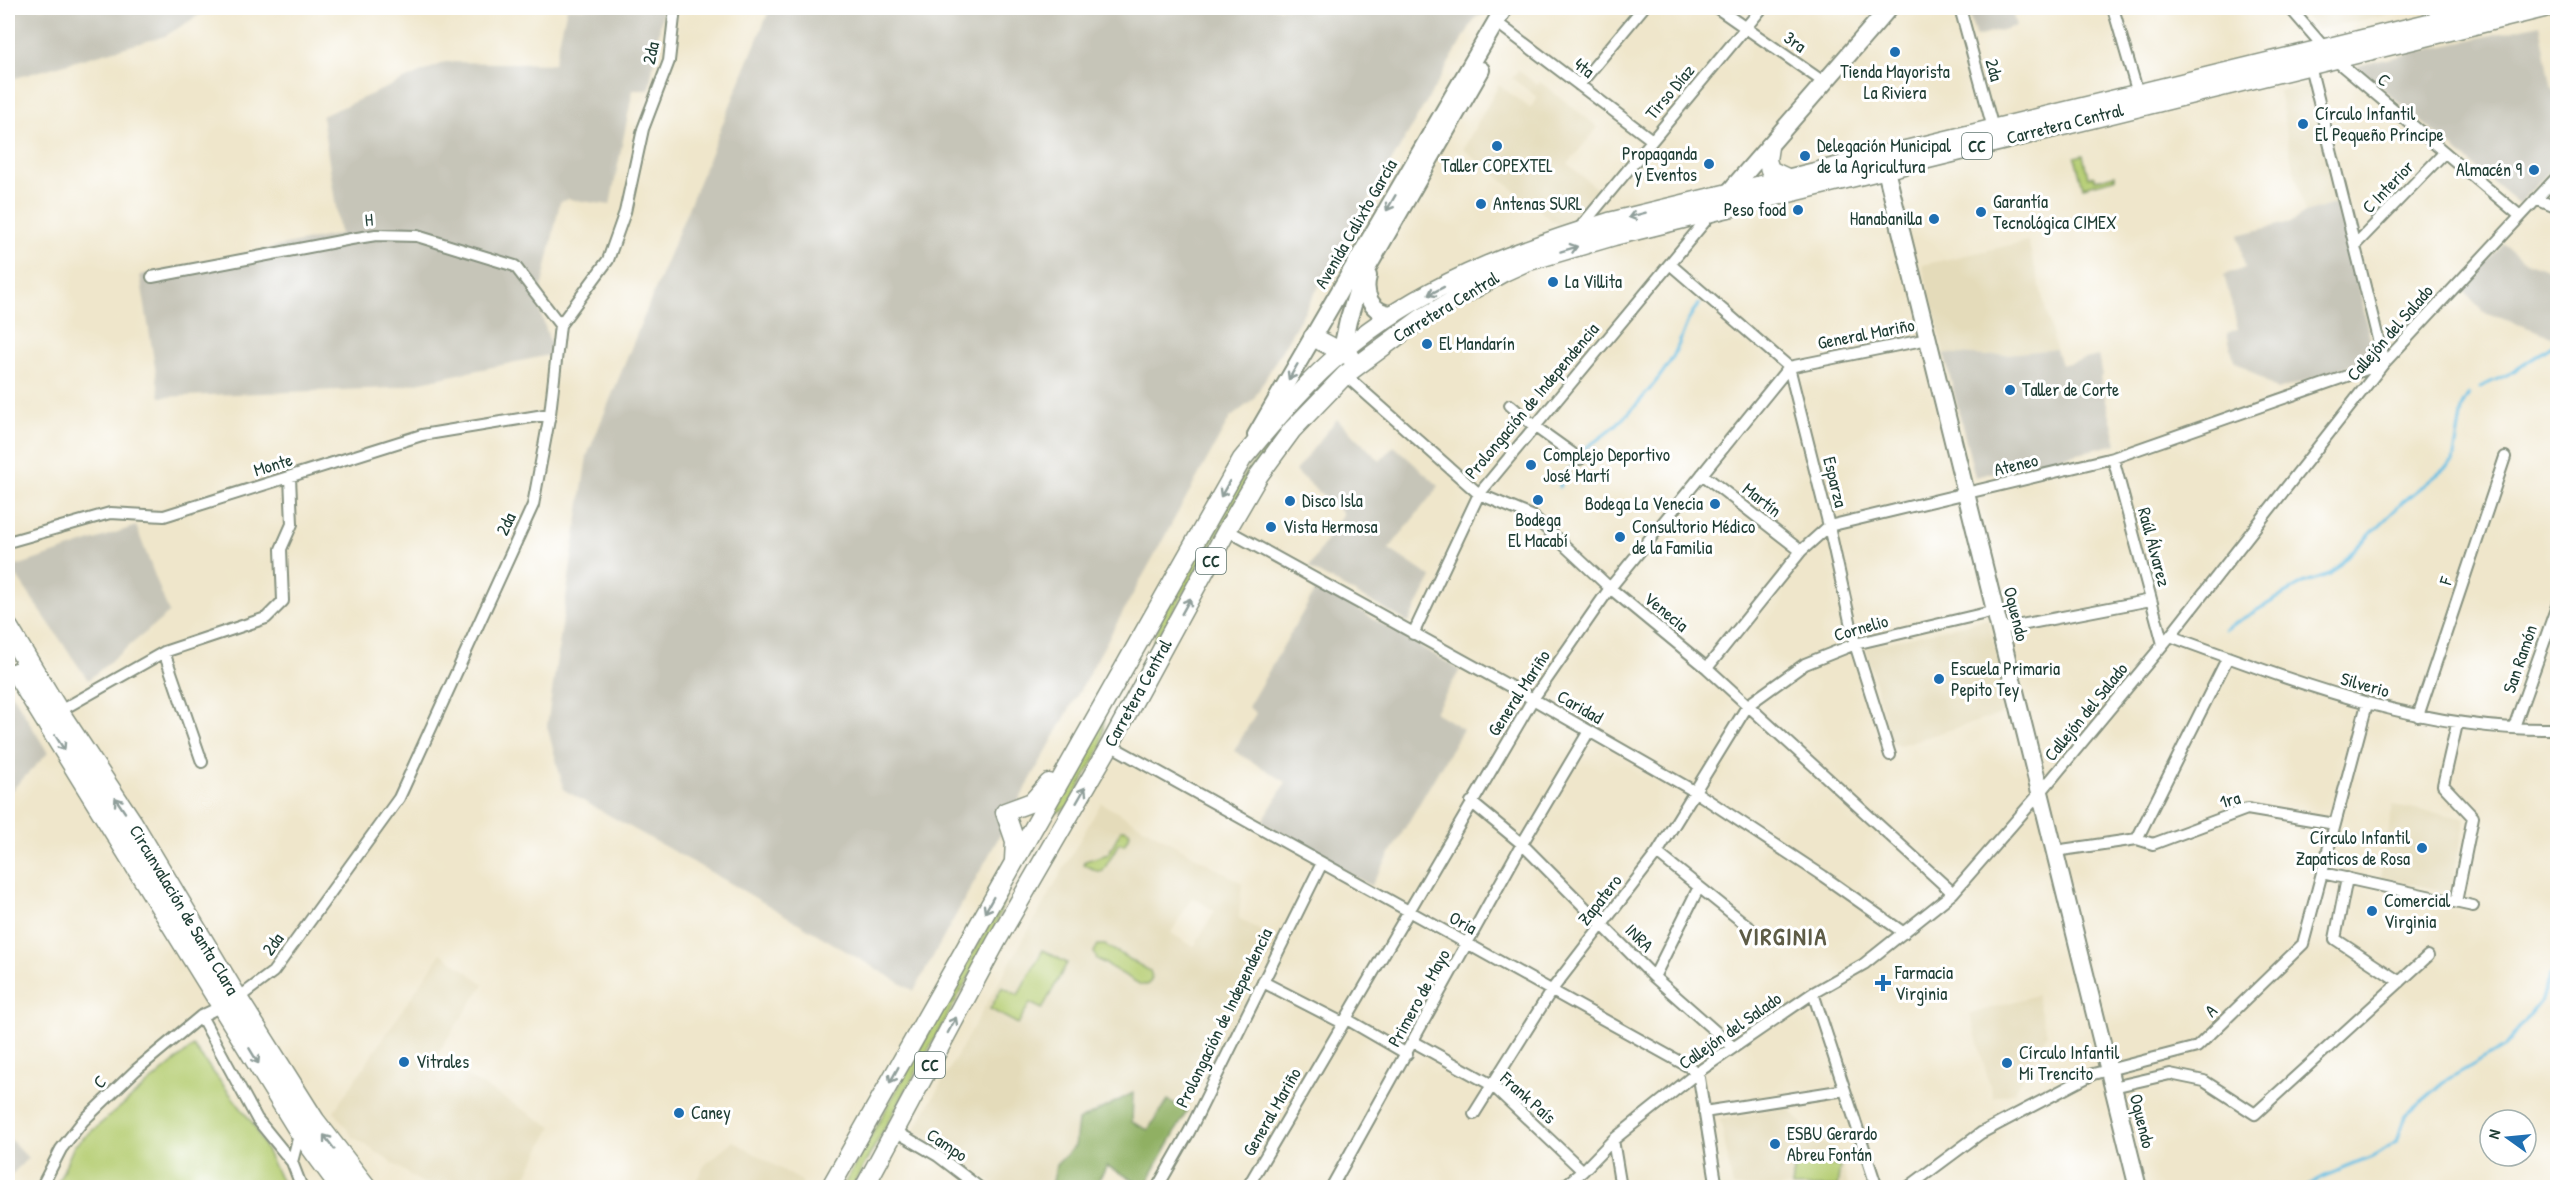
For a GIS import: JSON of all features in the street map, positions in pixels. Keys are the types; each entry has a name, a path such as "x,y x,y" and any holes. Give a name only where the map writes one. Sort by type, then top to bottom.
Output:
{"highway":[{"name":"Circunvalación de Santa Clara","path":"8,628 58,712 131,822 300,1131 342,1188"},
{"name":"Circunvalación de Santa Clara","path":"8,657 230,1002 314,1121 366,1188"}],"main road":[{"name":"Carretera Central","path":"2319,56 2490,8"},
{"name":"Carretera Central","path":"1680,211 1714,210 1789,184 2319,56 2544,8"},
{"path":"1769,147 1767,160 1770,170 1789,184"},
{"name":"Carretera Central","path":"1502,265 1526,262 1611,229 1680,211 1729,192 1789,184"},
{"name":"Carretera Central","path":"864,1188 996,942 1110,745 1258,475 1292,430 1345,375 1418,310 1502,265 1576,232 1611,229"},
{"name":"Carretera Central","path":"830,1188 1242,459 1294,400 1341,353 1392,314 1418,310"},
{"path":"1313,337 1348,357 1364,359"},
{"path":"1292,430 1332,381 1341,353"},
{"path":"1110,745 1106,731 1107,722 1139,661 1152,617"},
{"path":"1011,866 1015,841 1005,812 1024,806 1039,797 1065,759 1077,751"},
{"path":"1030,833 1052,846"}],"street":[{"name":"2da","path":"201,1016 230,1002 273,972 399,798 533,505 550,414 560,325 608,260 625,212 643,129 669,61 675,8"},
{"name":"Avenida Calixto García","path":"1242,459 1502,19 1516,8"},
{"path":"1579,85 1643,8"},
{"name":"3ra","path":"1717,8 1825,83"},
{"name":"Tirso Díaz","path":"1576,232 1762,8"},
{"name":"Prolongación de Independencia","path":"1413,634 1479,494 1671,265 1729,192 1889,8"},
{"name":"2da","path":"1960,8 1995,134"},
{"path":"2113,8 2140,99"},
{"name":"C","path":"2290,8 2319,56 2444,153 2519,216"},
{"path":"2549,8 2558,15"},
{"name":"Avenida Calixto García","path":"1341,353 1354,300 1362,279 1502,19"},
{"name":"4ta","path":"1502,19 1579,85 1652,140"},
{"path":"2319,56 2355,245 2384,363"},
{"name":"C Interior","path":"2355,245 2444,153"},
{"name":"Oquendo","path":"1884,161 2138,1188"},
{"name":"Callejón del Salado","path":"1562,1188 1613,1140 1698,1072 1813,993 1864,964 1953,892 2040,793 2167,640 2384,363 2558,176"},
{"path":"1604,198 1611,229"},
{"path":"2536,199 2558,208"},
{"path":"1680,211 1691,231 1690,241"},
{"name":"H","path":"152,277 351,238 376,235 417,236 515,267 560,325"},
{"path":"1373,259 1366,285 1366,295 1378,310 1392,314"},
{"path":"1671,265 1789,367"},
{"name":"General Mariño","path":"1247,1188 1533,699 1610,588 1789,367 1928,339"},
{"name":"Ateneo","path":"1707,668 1801,551 1829,526 2113,458 2384,363"},
{"name":"Esparza","path":"1789,367 1829,526 1855,644 1890,755"},
{"name":"Venecia","path":"1345,375 1479,494 1534,517 1610,588 1707,668 1953,892"},
{"path":"1510,405 1534,426 1580,459"},
{"name":"Monte","path":"8,542 110,513 164,516 422,435 550,414"},
{"name":"F","path":"2418,717 2505,457"},
{"name":"Raúl Álvarez","path":"2113,458 2151,600 2167,640"},
{"name":"Martín","path":"1702,474 1801,551"},
{"path":"58,712 164,652 266,618 283,601 281,549 292,524 290,477"},
{"name":"Caridad","path":"1227,530 1694,791 1823,876 1904,933"},
{"path":"2000,629 2151,600"},
{"name":"San Ramón","path":"2514,727 2558,603"},
{"name":"Cornelio","path":"1748,705 1805,664 1855,644 1995,610"},
{"name":"Silverio","path":"2167,640 2228,657 2367,704 2418,717 2457,724 2558,729"},
{"path":"164,652 202,762"},
{"path":"2137,839 2228,657"},
{"name":"A","path":"1906,1188 1981,1133 2093,1074 2197,1047 2303,944 2367,704"},
{"name":"Zapatero","path":"1474,1114 1551,990 1657,853 1748,705"},
{"path":"2456,902 2473,817 2443,785 2457,724"},
{"name":"Primero de Mayo","path":"1331,1188 1522,844 1589,731"},
{"name":"Oria","path":"1110,745 1698,1072"},
{"name":"INRA","path":"1471,802 1522,844 1654,977 1733,1047"},
{"name":"1ra","path":"2055,851 2137,839 2153,844 2247,809 2335,824"},
{"path":"1657,853 1749,927"},
{"name":"Prolongación de Independencia","path":"1157,1188 1189,1132 1322,863"},
{"path":"2322,873 2473,906"},
{"path":"2347,878 2336,939 2400,982"},
{"path":"1654,977 1699,887"},
{"path":"2113,1087 2170,1074 2204,1081 2255,1114 2428,956"},
{"path":"1263,982 1339,1021 1350,1021 1407,1054"},
{"path":"1813,993 1877,1188"},
{"path":"201,1016 257,1119 292,1162 302,1188"},
{"name":"C","path":"41,1188 62,1149 83,1120 136,1070 201,1016"},
{"name":"Frank País","path":"1414,1042 1492,1085 1582,1171"},
{"path":"1698,1072 1717,1188"},
{"path":"1704,1112 1845,1090"},
{"path":"292,1162 300,1131"},
{"name":"Campo","path":"895,1131 938,1156 980,1188"},
{"path":"1613,1140 1621,1188"}],"shaded area":[{"path":"8,8 211,8 165,36 8,80"},
{"path":"567,8 663,9 649,90 633,90 610,205 568,199 560,202 538,305 554,354 392,388 160,397 140,275 340,234 322,116 445,62 554,64"},
{"path":"770,8 1493,8 1490,12 1475,18 1253,400 1230,418 914,991 730,883 564,790 547,726 587,456"},
{"path":"1967,8 2011,8 2016,26 1976,37"},
{"path":"2299,8 2418,8 2317,30"},
{"path":"2540,24 2552,89 2557,94 2557,163 2519,204 2356,66"},
{"path":"1518,70 1537,85 1540,82 1598,127 1568,164 1603,194 1582,218 1559,226 1463,149 1499,85 1530,108 1538,98 1512,78"},
{"name":"Círculo Infantil El Pequeño Príncipe","path":"2311,83 2341,202 2305,213 2291,158 2279,91"},
{"path":"2341,202 2374,357 2278,390 2234,360 2227,333 2238,329 2224,275 2245,267 2238,235 2291,222 2305,213"},
{"path":"2028,241 2056,349 1987,356 1944,353 1922,265"},
{"path":"2504,244 2521,259 2557,273 2557,338 2484,312 2461,288"},
{"path":"2056,349 2061,365 2098,356 2103,376 2100,377 2117,444 1975,477 1944,353 1987,356"},
{"path":"1337,419 1380,461 1394,446 1439,486 1389,549 1432,578 1408,622 1309,568 1343,513 1295,471"},
{"path":"136,526 169,613 88,680 11,568"},
{"path":"1318,586 1460,670 1435,712 1463,729 1371,886 1262,822 1286,782 1234,751 1256,713 1248,707"},
{"name":"Escuela Primaria Pepito Tey","path":"1988,619 2012,711 1900,745 1890,743 1866,647"},
{"path":"8,687 48,753 8,794"},
{"path":"1101,803 1242,883 1239,918 1278,942 1145,1186 1091,1155 1071,1187 998,1187 914,1131","holes":["1192,897 1215,911 1194,947 1171,933"]},
{"name":"Círculo Infantil Zapaticos de Rosa","path":"2393,805 2465,818 2451,892 2380,878"},
{"path":"441,953 484,984 435,1057 552,1127 520,1187 428,1187 352,1136 334,1111"},
{"name":"Círculo Infantil Mi Trencito","path":"2036,995 2047,1034 2014,1092 1993,1098 1970,1014"},
{"name":"ESBU Gerardo Abreu Fontán","path":"1788,1107 1810,1134 1841,1154 1848,1187 1733,1187 1720,1119"},
{"path":"8,1137 28,1158 8,1178"},
{"path":"733,1141 803,1182 799,1188 693,1187 704,1166"}],"green space":[{"path":"2083,155 2088,177 2094,176 2095,180 2115,175 2115,179 2083,187 2075,157"},
{"path":"1328,379 1260,461 1150,652 1162,615 1221,508 1266,445"},
{"path":"1104,719 1102,746 1068,807 1051,816"},
{"path":"1124,829 1130,834 1124,845 1119,843 1103,871 1100,872 1084,865 1085,861 1108,854 1121,830"},
{"path":"1006,894 993,934 852,1187 842,1188"},
{"path":"1098,945 1105,945 1150,971 1151,981 1146,985 1141,985 1097,959 1094,952"},
{"path":"1043,950 1067,963 1042,1009 1030,1003 1018,1024 990,1009 1002,987 1018,995"},
{"path":"193,1046 254,1125 284,1187 56,1187 74,1146"},
{"path":"1133,1093 1132,1122 1148,1130 1168,1100 1187,1111 1145,1186 1107,1166 1094,1187 1052,1187 1056,1165 1075,1146 1078,1121"},
{"path":"1795,1160 1840,1166 1837,1187 1792,1187"}],"waterway":[{"path":"1582,450 1619,422 1651,387 1670,362 1690,317 1699,304"},
{"path":"2480,387 2511,373 2558,342"},
{"path":"2225,629 2303,583 2330,574 2403,502 2453,462 2463,404 2469,394"},
{"path":"1559,487 1570,468"},
{"path":"2303,1188 2323,1177 2377,1155 2397,1142 2405,1115 2443,1082 2504,1047 2540,1002 2550,975 2558,969"}],"place":[{"name":"Tienda Mayorista La Riviera","path":"1895,52"},
{"name":"Círculo Infantil El Pequeño Príncipe","path":"2303,124"},
{"name":"Taller COPEXTEL","path":"1497,146"},
{"name":"Delegación Municipal de la Agricultura","path":"1805,156"},
{"name":"Propaganda y Eventos","path":"1709,164"},
{"name":"Almacén 9","path":"2534,170"},
{"name":"Antenas SURL","path":"1481,204"},
{"name":"Peso food","path":"1798,210"},
{"name":"Garantía Tecnológica CIMEX","path":"1981,212"},
{"name":"Hanabanilla","path":"1934,219"},
{"name":"La Villita","path":"1553,282"},
{"name":"El Mandarín","path":"1427,344"},
{"name":"Taller de Corte","path":"2010,390"},
{"name":"Complejo Deportivo José Martí","path":"1531,465"},
{"name":"Bodega El Macabí","path":"1538,500"},
{"name":"Disco Isla","path":"1290,501"},
{"name":"Bodega La Venecia","path":"1715,504"},
{"name":"Vista Hermosa","path":"1271,527"},
{"name":"Consultorio Médico de la Familia","path":"1620,537"},
{"name":"Escuela Primaria Pepito Tey","path":"1939,679"},
{"name":"Círculo Infantil Zapaticos de Rosa","path":"2422,848"},
{"name":"Comercial Virginia","path":"2372,911"},
{"name":"Farmacia Virginia","path":"1883,983"},
{"name":"Vitrales","path":"404,1062"},
{"name":"Círculo Infantil Mi Trencito","path":"2007,1063"},
{"name":"Caney","path":"679,1113"},
{"name":"ESBU Gerardo Abreu Fontán","path":"1775,1144"}],"district":[{"name":"VIRGINIA","path":"1783,937"}]}
